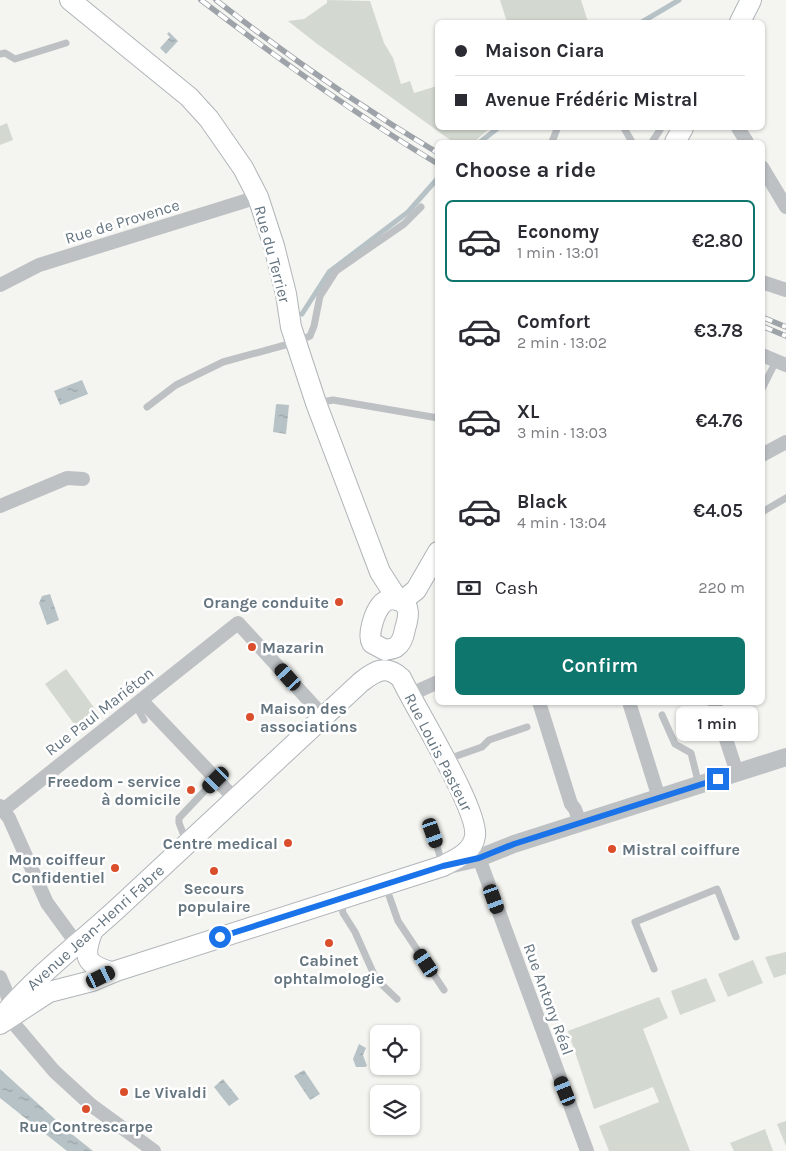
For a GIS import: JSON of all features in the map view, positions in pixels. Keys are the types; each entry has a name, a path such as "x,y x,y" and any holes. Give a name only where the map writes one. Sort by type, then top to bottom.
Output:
{"main road":[{"name":"Rue du Terrier","path":"70,0 190,98 225,141 243,168 258,197 274,246 296,342 316,403 380,572 397,606"},
{"path":"741,20 751,0"},
{"path":"667,136 679,130"},
{"path":"361,682 372,643 370,630 420,586 435,558"},
{"path":"397,606 435,575"},
{"name":"Rue Louis Pasteur","path":"397,606 405,686"},
{"path":"372,643 385,650 396,647 401,643"},
{"name":"Rue Louis Pasteur","path":"6,1016 49,992 92,982 111,972 443,866 459,857 472,845 476,827 465,799 405,686 388,670 374,672 361,682"},
{"name":"Avenue Jean-Henri Fabre","path":"6,1016 42,974 85,938 361,682"},
{"path":"85,938 88,958 95,967 111,972"}],"street":[{"path":"765,172 786,207"},
{"name":"Rue de Provence","path":"0,285 39,265 258,197"},
{"path":"765,283 786,290"},
{"path":"765,356 781,363"},
{"path":"765,453 786,442"},
{"path":"0,506 68,478 83,479"},
{"name":"Rue Paul Mariéton","path":"85,938 47,903 2,808 139,703 238,623 324,717"},
{"path":"405,686 435,682"},
{"path":"139,703 234,799"},
{"path":"540,705 571,804 580,823"},
{"path":"630,705 659,798"},
{"path":"715,705 737,773"},
{"path":"443,866 479,858 514,844 786,757"},
{"name":"Rue Louis Pasteur","path":"476,827 487,839 493,842 514,844"},
{"name":"Rue Antony Réal","path":"479,858 588,1151"},
{"path":"0,977 6,991 6,1016 54,1071 91,1105 154,1151"}],"lane":[{"path":"0,54 5,53 15,59 66,42"},
{"path":"147,407 176,386 223,362 296,342 310,336 320,296 336,271 404,224 420,207"},
{"path":"765,385 781,363"},
{"path":"316,403 333,400 435,417"},
{"path":"765,510 786,498"},
{"path":"139,703 144,720"},
{"path":"662,715 675,744 691,753 699,785"},
{"path":"445,760 482,747 489,740 527,727"},
{"path":"188,843 178,824 179,818 216,780"},
{"path":"433,833 443,866"},
{"path":"385,884 398,921 444,990"},
{"path":"654,969 635,922 717,889 736,937"},
{"path":"340,899 343,913 355,932 376,979 398,999"}],"shaded area":[{"path":"327,0 370,1 384,43 393,58 401,84 410,81 414,93 435,87 435,129 288,21 304,19 327,3"},
{"path":"500,0 581,0 587,20 506,20"},
{"path":"7,123 13,140 0,145 0,126"},
{"path":"436,130 488,130 476,140 450,140"},
{"path":"66,669 98,713 77,728 45,684"},
{"path":"786,952 786,974 774,978 765,957"},
{"path":"753,960 763,983 728,997 718,974"},
{"path":"706,978 716,1001 680,1015 671,991"},
{"path":"659,997 668,1018 643,1029 690,1151 609,1151 599,1126 659,1102 653,1087 594,1109 568,1031"},
{"path":"786,1121 786,1146 777,1124"},
{"path":"765,1129 773,1151 734,1151 730,1143"}],"water":[{"path":"169,32 178,41 166,54 160,48 170,37 167,34"},
{"path":"82,380 88,394 60,405 54,391"},
{"path":"277,404 289,405 286,434 273,432"},
{"path":"50,594 59,620 47,625 39,603 42,596"},
{"path":"359,1044 366,1048 363,1055 367,1066 365,1067 356,1067 353,1059"},
{"path":"0,1069 68,1131 93,1151 67,1151 0,1098"},
{"path":"304,1070 320,1094 310,1100 294,1076"},
{"path":"223,1079 239,1099 229,1106 214,1087"}],"waterway":[{"path":"645,20 679,0"},
{"path":"483,140 495,130"},
{"path":"302,314 329,272 408,212 435,181"}],"railway":[{"path":"201,0 317,85 435,162"},
{"path":"216,0 324,80 435,151"},
{"path":"765,318 786,327"},
{"path":"765,327 786,336"}],"place":[{"name":"Orange conduite","path":"339,602"},
{"name":"Mazarin","path":"252,647"},
{"name":"Maison des associations","path":"250,717"},
{"name":"Freedom - service à domicile","path":"191,790"},
{"name":"Centre medical","path":"288,843"},
{"name":"Mistral coiffure","path":"612,849"},
{"name":"Mon coiffeur Confidentiel","path":"115,868"},
{"name":"Secours populaire","path":"214,871"},
{"name":"Cabinet ophtalmologie","path":"329,943"},
{"name":"Le Vivaldi","path":"124,1092"},
{"name":"Rue Contrescarpe","path":"86,1109"}],"route":[{"path":"220,937 443,866 479,858 514,844 718,779"}]}
